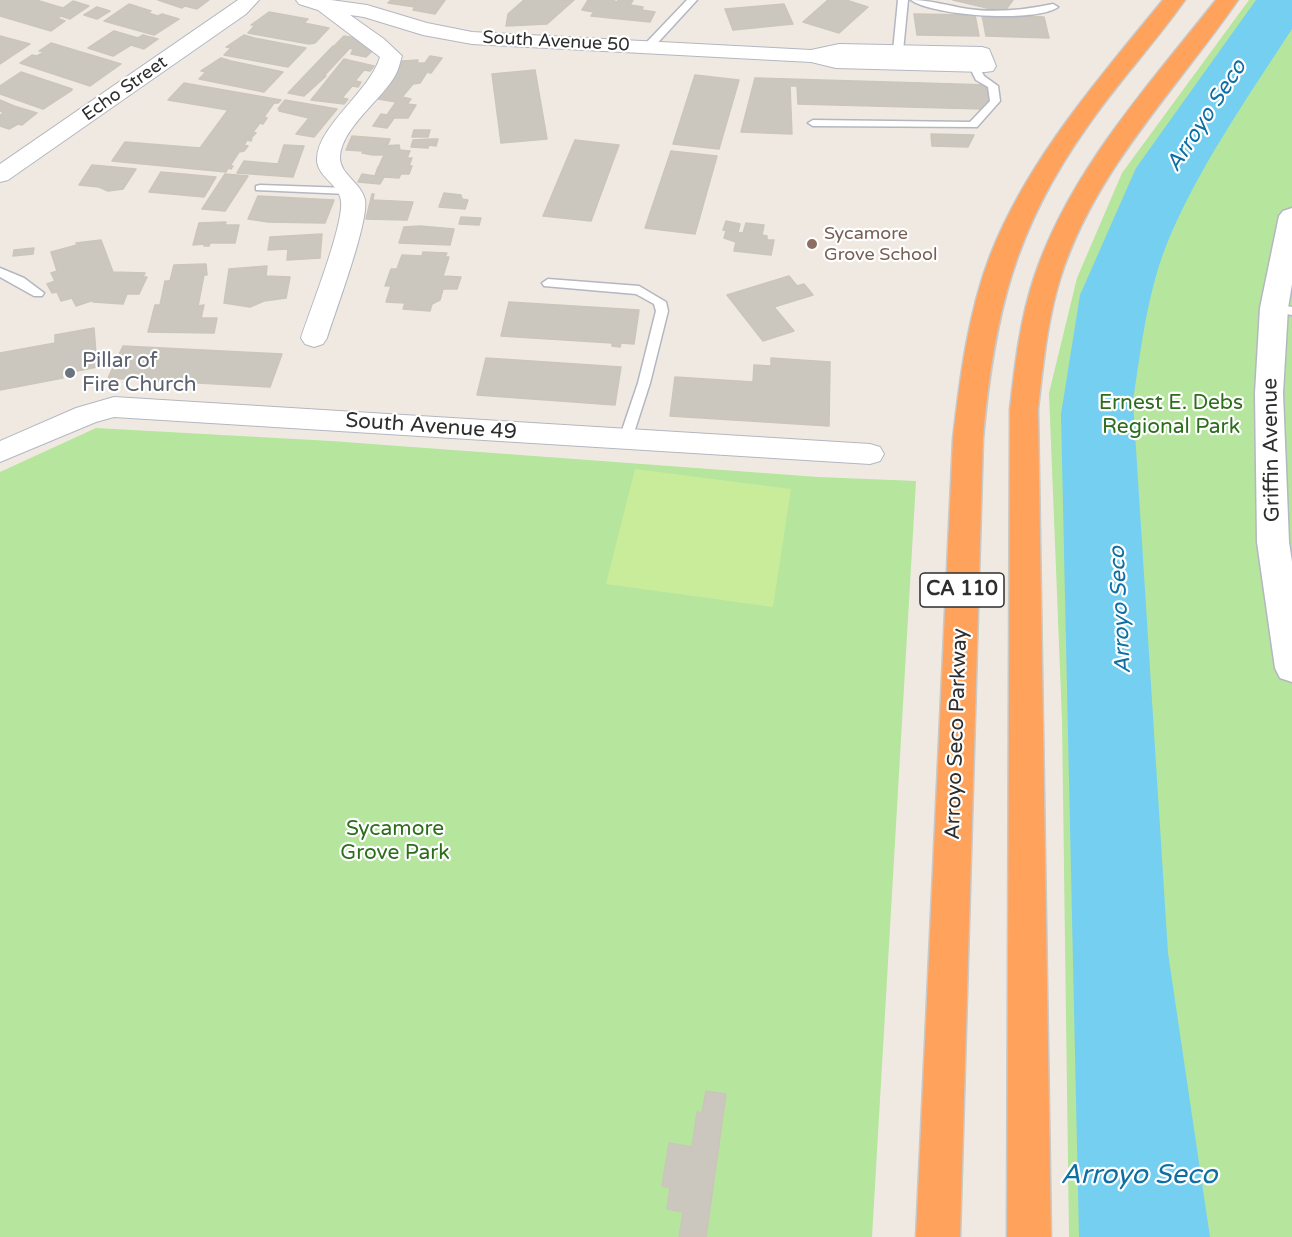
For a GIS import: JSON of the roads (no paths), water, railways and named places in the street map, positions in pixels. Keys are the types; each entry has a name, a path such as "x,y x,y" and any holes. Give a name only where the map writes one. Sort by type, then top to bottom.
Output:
{"highway":[{"name":"Arroyo Seco Parkway","path":"938,1237 968,440 975,371 986,312 1004,256 1024,209 1048,167 1080,120 1174,0"},
{"name":"CA 110","path":"1029,1237 1024,409 1032,339 1047,279 1069,223 1099,171 1227,0"}],"street":[{"name":"Echo Street","path":"0,175 239,10 249,0"},
{"name":"South Avenue 50","path":"314,2 367,11 423,29 472,38 811,56 836,62 985,66 982,53 839,50 811,56"},
{"path":"314,2 377,43 392,56 386,73 336,136 328,157 331,171 353,200 349,229 314,338"},
{"name":"Griffin Avenue","path":"1289,224 1283,309 1269,393 1273,542 1292,668"},
{"name":"South Avenue 49","path":"0,452 86,415 114,407 870,454"}],"lane":[{"path":"648,47 692,0"},
{"path":"898,51 903,0"},
{"path":"916,0 969,12 1020,15 1053,7"},
{"path":"813,123 973,125 995,100 993,86 980,78 974,66"},
{"path":"260,188 348,191"},
{"path":"0,272 38,293"},
{"path":"549,283 639,290 660,302 662,311 660,321 626,440"}],"water":[{"name":"Arroyo Seco","path":"1256,0 1292,0 1292,29 1207,162 1166,246 1149,303 1133,401 1168,953 1210,1237 1079,1237 1061,414 1080,295 1136,168"}],"place":[{"name":"Sycamore Grove School","path":"812,244"},
{"name":"Pillar of Fire Church","path":"70,373"}],"park label":[{"name":"Ernest E. Debs Regional Park","path":"1171,415"},
{"name":"Sycamore Grove Park","path":"395,841"}]}
